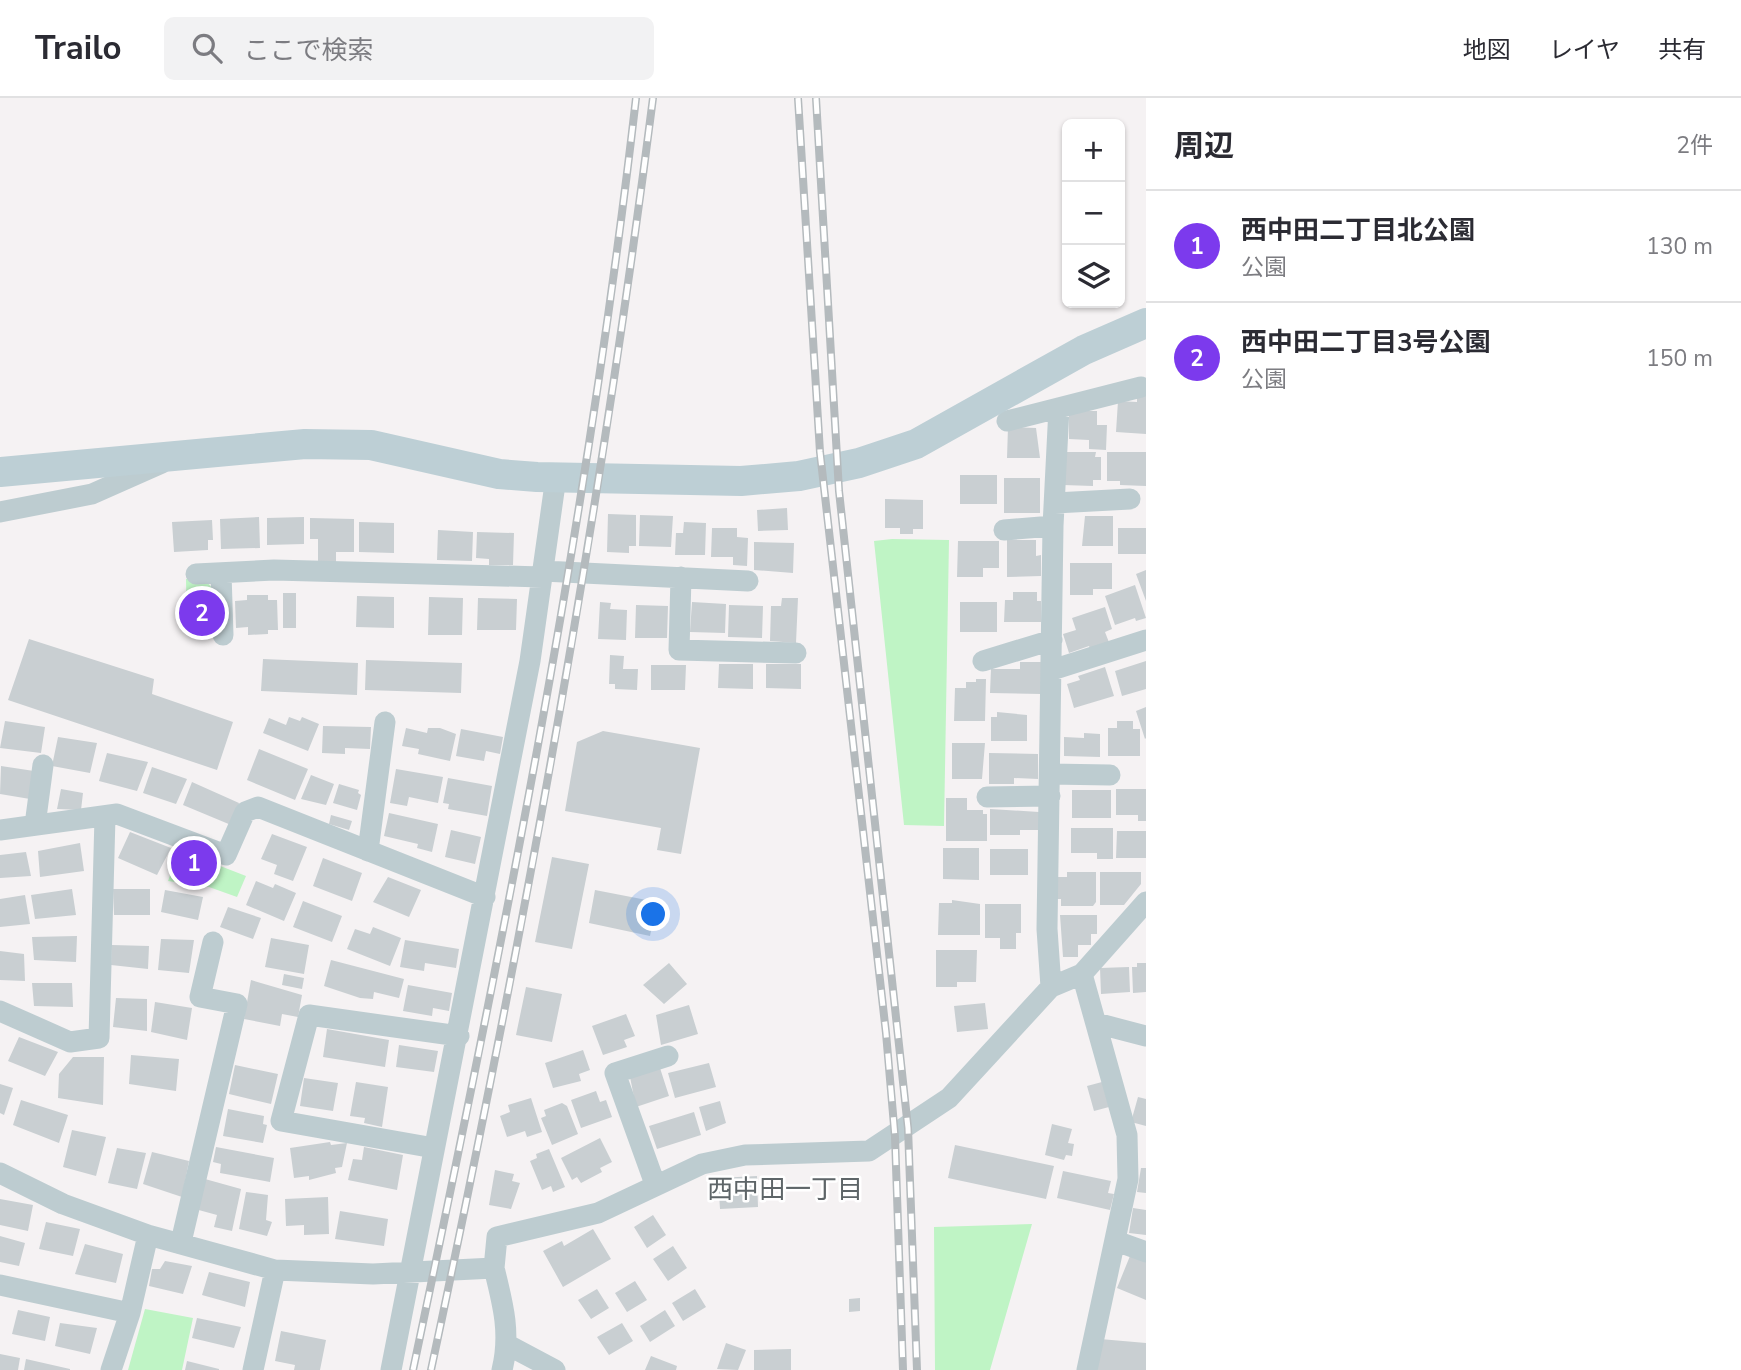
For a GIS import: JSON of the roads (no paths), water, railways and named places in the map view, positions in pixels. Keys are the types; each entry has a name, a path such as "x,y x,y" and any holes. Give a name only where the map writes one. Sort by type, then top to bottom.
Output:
{"street":[{"path":"0,472 305,444 371,445 499,474 741,481 799,476 859,463 916,444 1084,350 1146,323"},
{"path":"1007,421 1141,387"},
{"path":"1051,987 1047,929 1053,526 1059,408"},
{"path":"0,512 92,494 177,456"},
{"path":"391,1370 434,1148 459,1036 530,661 556,477"},
{"path":"1055,503 1130,499"},
{"path":"1004,530 1053,526"},
{"path":"195,574 274,570 542,574 748,581"},
{"path":"221,573 223,635"},
{"path":"681,578 679,650 796,653"},
{"path":"984,661 1052,640"},
{"path":"1052,670 1146,640"},
{"path":"368,851 385,722"},
{"path":"35,825 43,765"},
{"path":"1050,774 1110,775"},
{"path":"987,797 1050,796"},
{"path":"0,830 117,814 226,855 245,812 258,807 485,897"},
{"path":"0,1011 70,1042 99,1038 105,817"},
{"path":"502,1370 508,1345 505,1309 494,1268 497,1237 598,1213 702,1164 745,1156 869,1152 950,1098 1051,987 1082,974 1146,902"},
{"path":"181,1242 237,1004 200,997 213,942"},
{"path":"1082,974 1127,1135 1128,1179 1087,1370"},
{"path":"434,1148 281,1121 309,1015 459,1036"},
{"path":"1096,1023 1146,1036"},
{"path":"655,1184 615,1073 668,1056"},
{"path":"0,1173 63,1204 148,1235 275,1270 411,1272 494,1268"},
{"path":"111,1370 130,1313 148,1235"},
{"path":"1116,1241 1146,1252"},
{"path":"253,1370 275,1270"},
{"path":"0,1285 130,1313"},
{"path":"508,1345 555,1370"}],"railway":[{"path":"413,1370 540,737 593,418 636,98"},
{"path":"431,1370 496,1054 556,736 608,418 653,98"},
{"path":"798,98 820,452 886,1033 895,1137 903,1370"},
{"path":"816,98 839,491 908,1128 917,1370"}],"place":[{"name":"西中田二丁目3号公園","path":"202,613"},
{"name":"西中田二丁目北公園","path":"194,863"}],"district":[{"name":"西中田一丁目","path":"785,1189"}]}
